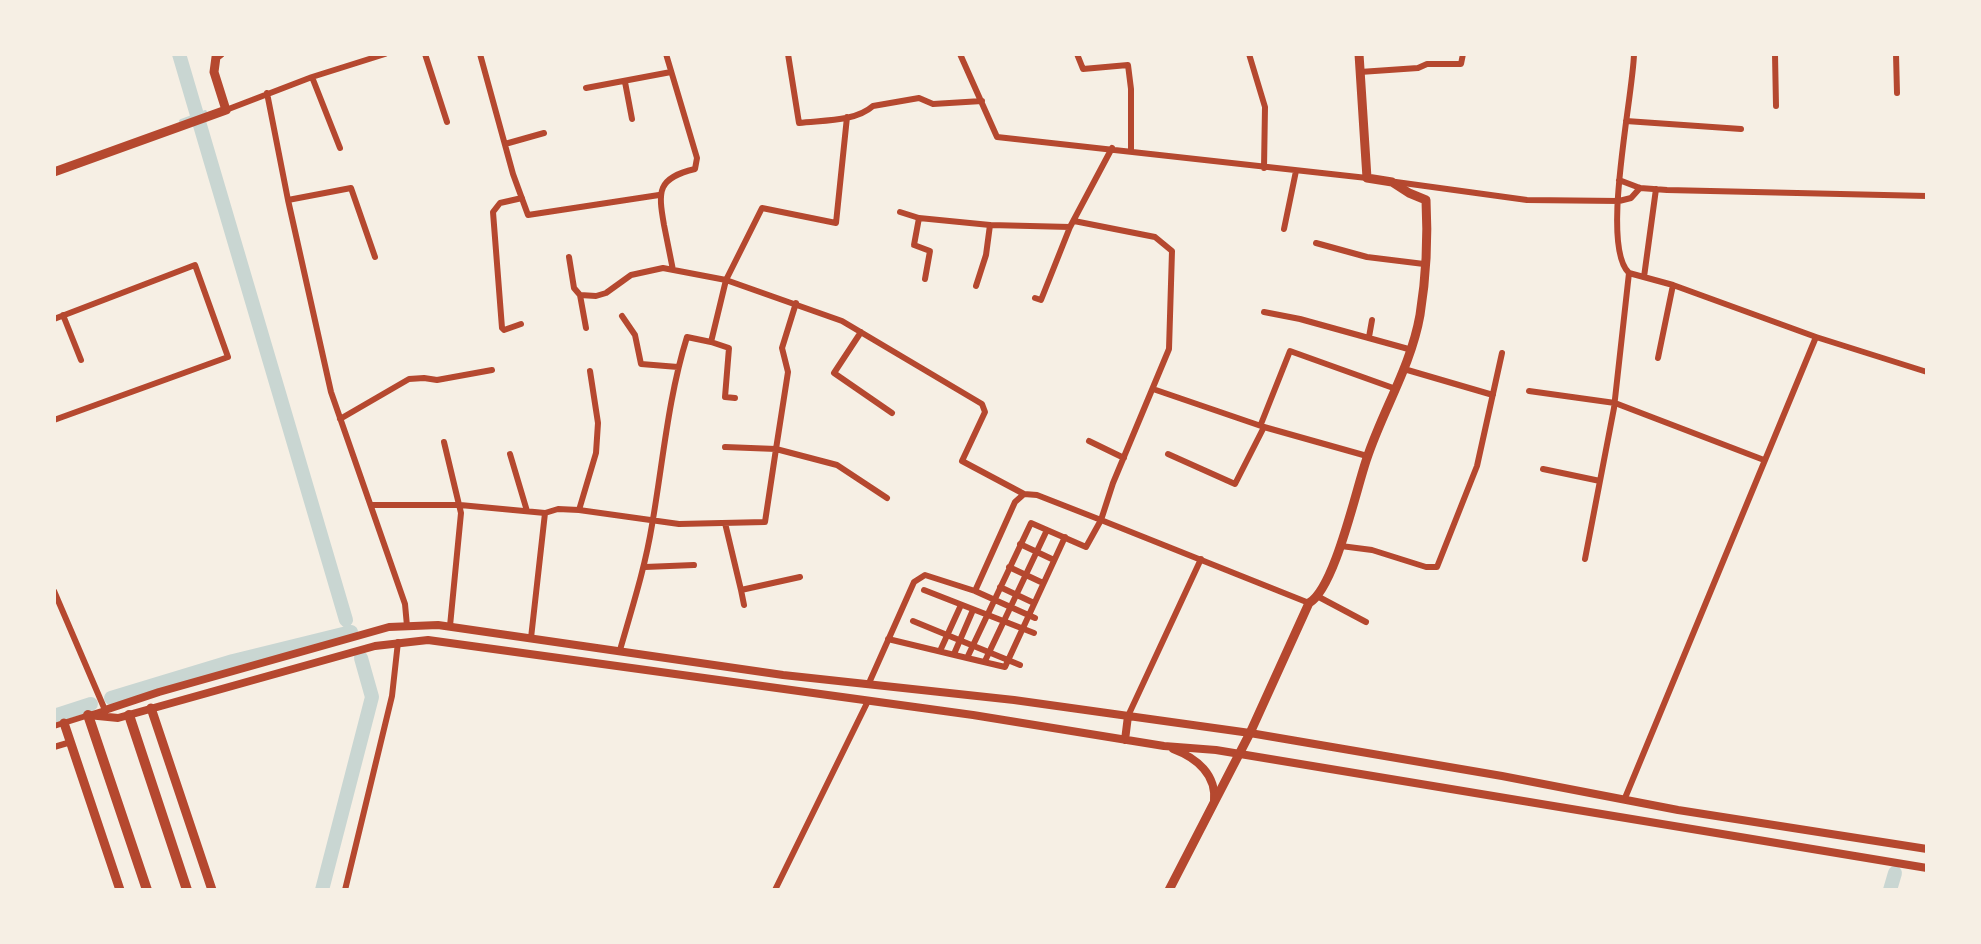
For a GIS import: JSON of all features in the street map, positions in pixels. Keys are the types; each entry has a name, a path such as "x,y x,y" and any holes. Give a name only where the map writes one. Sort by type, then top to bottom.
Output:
{"main road":[{"path":"54,172 226,110 214,72 216,57 220,54"},
{"path":"1169,890 1341,546 1367,456 1412,350 1420,314 1426,200 1392,182 1367,178 1359,54"},
{"path":"151,708 212,890"},
{"path":"88,715 147,890"},
{"path":"129,715 187,890"},
{"path":"59,725 71,742 120,890"}],"street":[{"path":"226,110 312,77 385,54"},
{"path":"425,54 447,122"},
{"path":"480,54 513,174 528,215 659,195"},
{"path":"666,54 697,164 695,169 681,172 666,181 659,195 673,270"},
{"path":"788,54 799,123 847,117 868,111 873,106 919,98 933,104 982,101"},
{"path":"960,54 997,137 1367,178"},
{"path":"1077,54 1083,69 1128,65"},
{"path":"1126,54 1131,89 1131,150"},
{"path":"1249,54 1265,107 1264,168"},
{"path":"1360,72 1418,68 1427,64 1461,64 1463,54"},
{"path":"1634,54 1619,180 1617,249 1620,262 1629,273 1673,285 1816,337 1927,372"},
{"path":"1775,54 1776,106"},
{"path":"1896,54 1897,93"},
{"path":"586,88 671,72"},
{"path":"312,77 340,148"},
{"path":"625,82 632,119"},
{"path":"267,93 331,392 405,604 407,626 345,890"},
{"path":"711,342 726,280 762,208 836,223 847,117"},
{"path":"1626,121 1741,129"},
{"path":"505,144 544,133"},
{"path":"1035,298 1041,300 1072,224 1112,148"},
{"path":"1284,229 1296,171"},
{"path":"1619,180 1640,188 1656,189 1927,196"},
{"path":"1392,182 1527,200 1619,201 1631,198 1640,188"},
{"path":"1426,200 1429,187"},
{"path":"288,200 351,188 375,257"},
{"path":"1644,277 1656,189"},
{"path":"521,324 502,328 493,212 500,203 522,198"},
{"path":"900,212 919,218 990,225 1072,224 1155,237 1172,251 1169,349 1101,520 1086,547 1031,523 967,658"},
{"path":"919,218 914,245 930,251 925,279"},
{"path":"976,286 986,255 990,225"},
{"path":"1316,243 1377,259 1424,264"},
{"path":"569,257 574,288 580,295 606,293 631,275 651,270 673,270 726,280 842,321 982,404 985,412 962,461 1024,494 1037,495 1366,622"},
{"path":"54,319 195,265 228,357 54,420"},
{"path":"1585,559 1615,403 1629,273"},
{"path":"1658,358 1673,285"},
{"path":"580,295 586,328"},
{"path":"371,505 460,505 545,513 558,509 579,510 653,522 765,522 788,372 782,348 796,303"},
{"path":"1264,312 1412,350"},
{"path":"63,315 81,360"},
{"path":"622,316 635,335 641,364 678,367"},
{"path":"1369,337 1372,320"},
{"path":"861,332 834,373 892,413"},
{"path":"620,666 620,650 645,567 678,367 687,337 729,348 725,397 735,398"},
{"path":"1618,818 1816,337"},
{"path":"1235,484 1262,426 1290,351 1396,389"},
{"path":"1341,546 1372,550 1426,567 1437,567 1477,466 1502,353"},
{"path":"1404,369 1493,395"},
{"path":"340,419 409,379 437,380 492,370"},
{"path":"579,510 596,453 598,423 590,371"},
{"path":"1153,389 1262,426 1367,456"},
{"path":"1529,391 1615,403 1764,460"},
{"path":"1089,441 1124,458"},
{"path":"444,442 460,505 450,626"},
{"path":"725,447 776,449 837,465 887,498"},
{"path":"510,454 527,511"},
{"path":"1168,454 1243,488"},
{"path":"1543,469 1600,481"},
{"path":"975,591 1015,502 1024,494"},
{"path":"531,638 545,513"},
{"path":"725,523 744,605"},
{"path":"985,661 1047,530"},
{"path":"888,639 1005,667 1022,629 1032,616 1034,603 1065,537"},
{"path":"1020,544 1054,560"},
{"path":"1125,740 1128,716 1201,559"},
{"path":"645,567 694,565"},
{"path":"1009,567 1043,583"},
{"path":"775,890 864,701 914,582 925,575 995,598 1032,616"},
{"path":"741,590 800,577"},
{"path":"1000,587 1034,603"},
{"path":"924,590 1034,633"},
{"path":"54,591 105,710"},
{"path":"940,651 961,605"},
{"path":"954,654 973,610"},
{"path":"913,621 1020,665"},
{"path":"59,725 389,627 450,626 783,675 869,683 1250,733 1625,798 1678,810 1927,849"},
{"path":"88,715 107,719 129,715 375,646 403,641 461,643 1164,746 1205,748 1927,868"},
{"path":"54,747 71,742"},
{"path":"1164,746 1202,766 1214,783 1214,805"}],"waterway":[{"path":"179,54 346,620"},
{"path":"181,121 205,112"},
{"path":"111,698 233,661 351,632"},
{"path":"322,890 372,697 361,658"},
{"path":"54,716 91,704"},
{"path":"1890,890 1895,873"}]}
